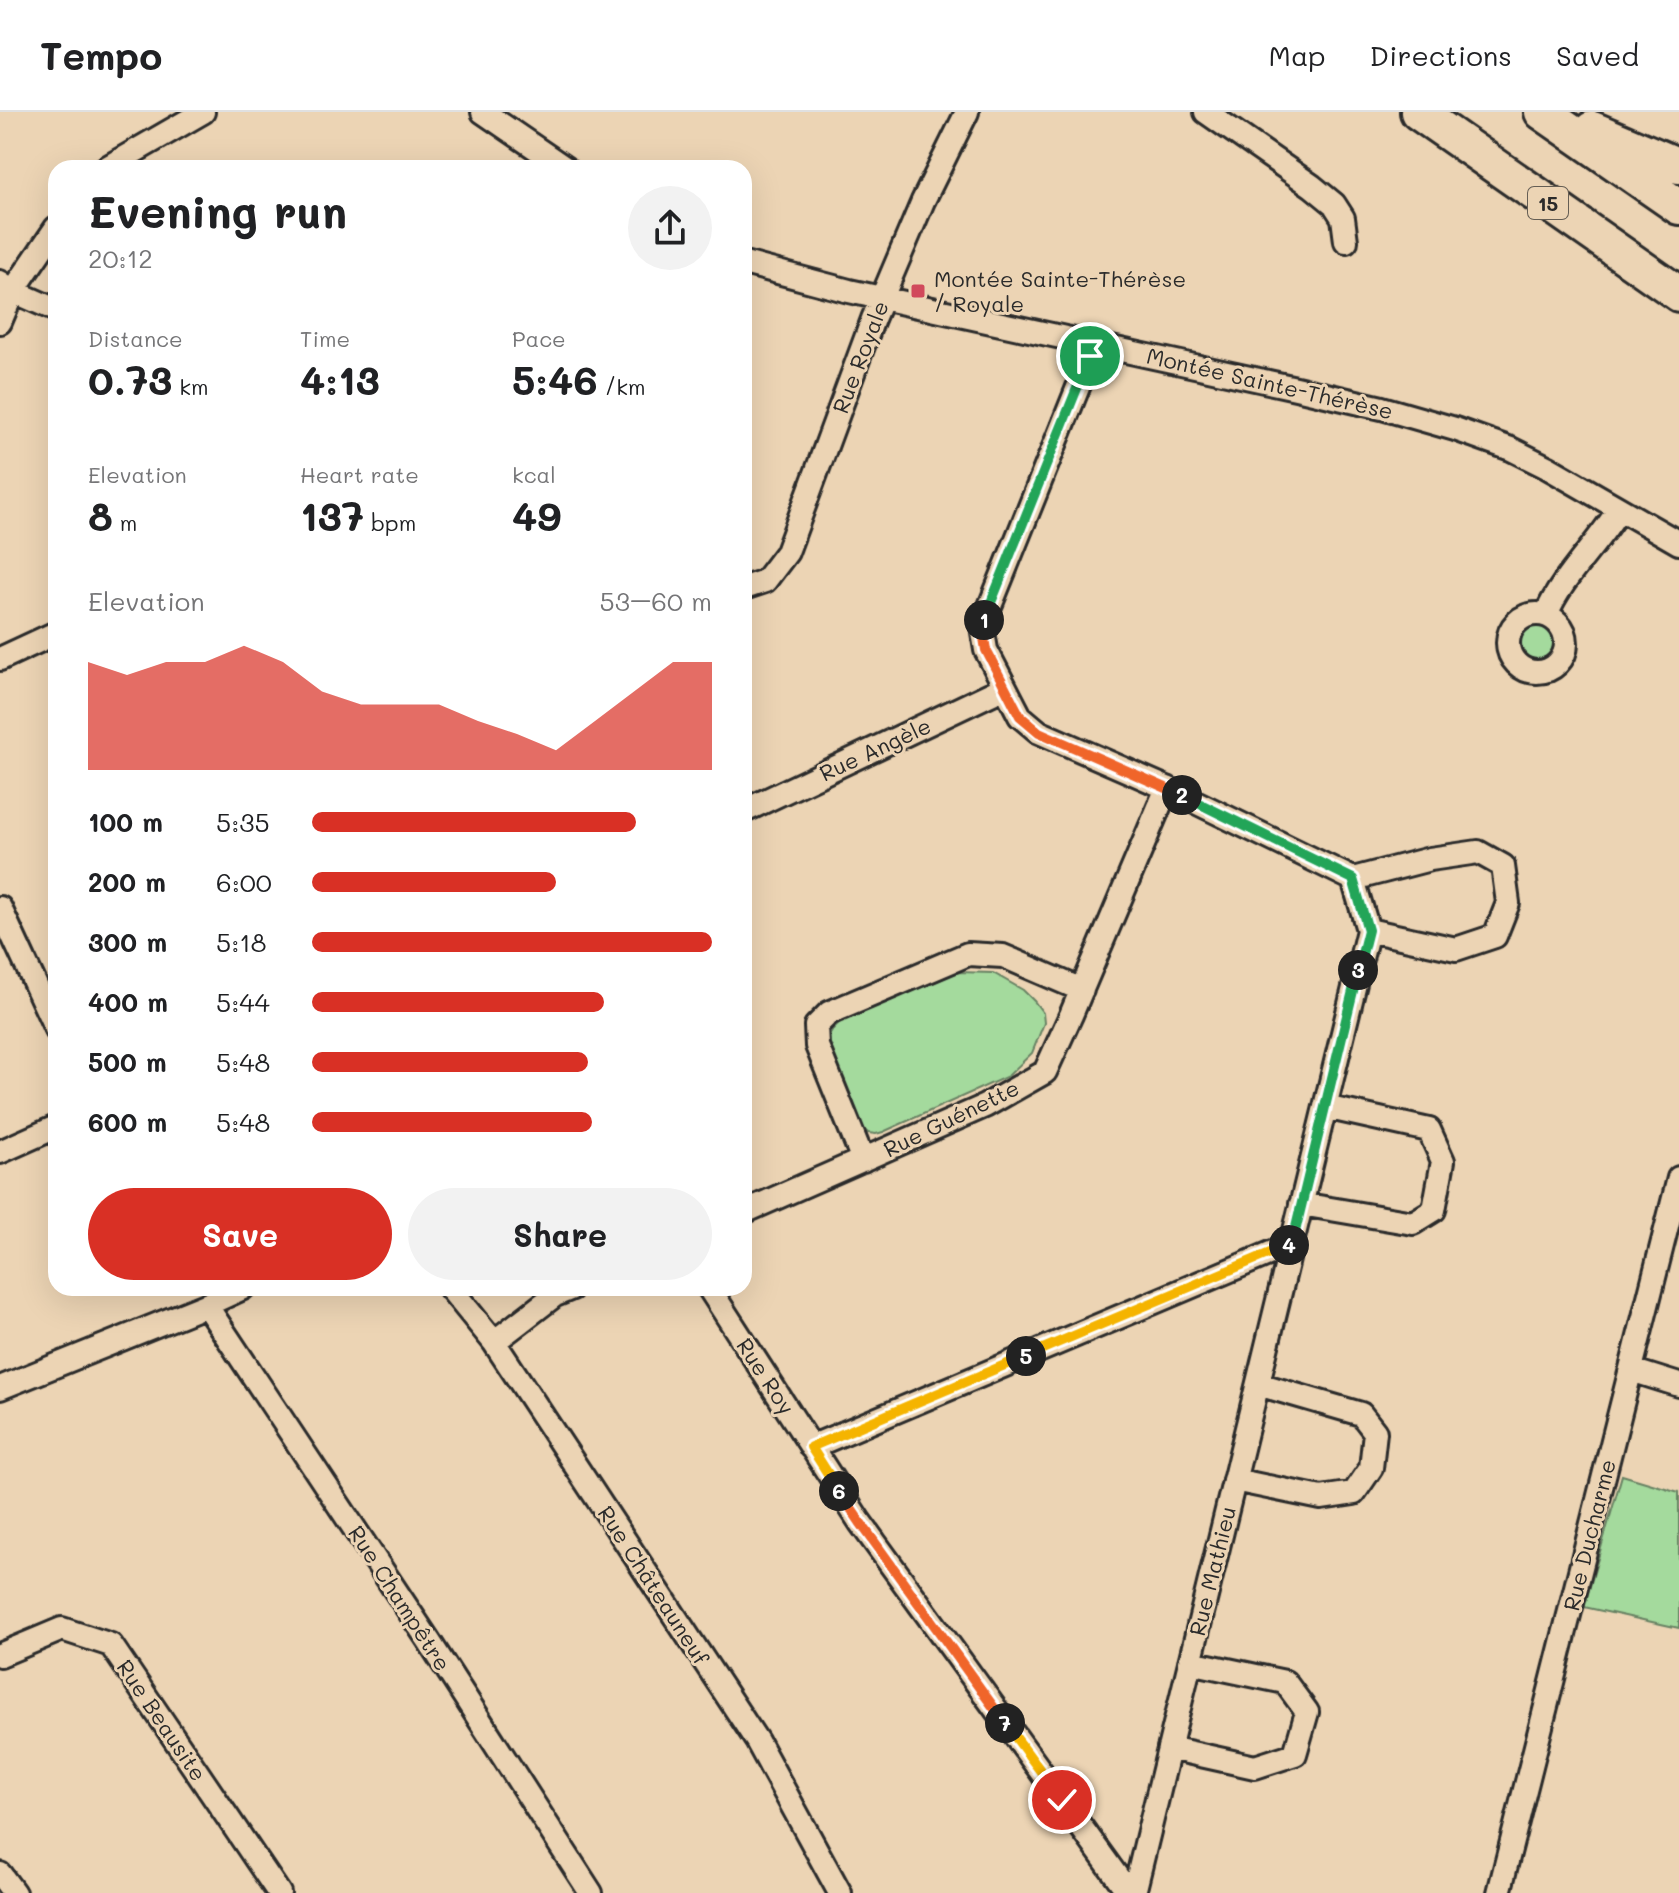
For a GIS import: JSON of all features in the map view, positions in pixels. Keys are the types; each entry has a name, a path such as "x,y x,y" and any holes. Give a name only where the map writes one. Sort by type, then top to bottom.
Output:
{"highway":[{"name":"15","path":"1418,112 1679,294"},
{"path":"1542,112 1679,207"},
{"path":"1551,112 1679,166"}],"street":[{"path":"120,160 203,112"},
{"path":"483,112 553,160"},
{"name":"Rue Royale","path":"752,585 765,581 787,552 882,299 923,201 967,112"},
{"path":"1206,112 1334,204 1343,218 1346,241"},
{"path":"0,322 7,287 48,238"},
{"name":"Montée Sainte-Thérèse","path":"752,265 882,299 1369,405 1455,429 1527,457 1679,543"},
{"path":"7,287 48,306"},
{"path":"1093,344 982,626 986,650 1020,716 1039,732 1167,788 1353,879 1430,859 1478,852 1503,866 1508,903 1495,936 1456,949 1368,930 1353,879"},
{"path":"1546,615 1557,594 1619,509"},
{"path":"0,659 48,637"},
{"name":"Rue Angèle","path":"752,807 1005,687"},
{"name":"Rue Guénette","path":"752,1209 985,1106 1045,1072 1167,788"},
{"path":"0,908 48,1012"},
{"name":"Rue Mathieu","path":"1132,1893 1368,930"},
{"name":"Rue Guénette","path":"863,1160 817,1046 816,1026 829,1013 968,954 1003,956 1082,990"},
{"path":"1301,1204 1413,1223 1434,1210 1443,1161 1429,1130 1325,1107"},
{"path":"0,1152 48,1131"},
{"name":"Rue Ducharme","path":"1499,1893 1679,1178"},
{"path":"811,1447 1292,1244"},
{"path":"0,1388 226,1296"},
{"name":"Rue Châteauneuf","path":"457,1296 494,1342 757,1741 840,1893"},
{"path":"494,1342 554,1296"},
{"name":"Rue Roy","path":"714,1296 860,1522 1132,1893"},
{"name":"Rue Champêtre","path":"206,1305 429,1641 591,1893"},
{"path":"1631,1370 1679,1385"},
{"name":"Rue Mathieu","path":"1234,1480 1321,1498 1354,1493 1371,1468 1375,1432 1361,1414 1258,1384"},
{"name":"Rue Beausite","path":"0,1655 62,1629 111,1645 279,1893"},
{"name":"Rue Mathieu","path":"1169,1748 1255,1767 1295,1754 1307,1712 1285,1682 1190,1662"},
{"path":"0,1874 14,1893"}],"green space":[{"path":"1537,625 1550,630 1555,643 1550,656 1537,661 1524,656 1519,643 1524,630"},
{"path":"958,972 993,973 1023,990 1034,1001 1043,1013 1044,1023 1032,1053 1008,1076 883,1132 868,1133 858,1124 827,1052 830,1034 841,1021"},
{"path":"1622,1475 1679,1492 1679,1628 1584,1607"}],"place":[{"name":"Montée Sainte-Thérèse / Royale","path":"918,291"}],"route":[{"path":"1062,1800 860,1522 811,1447 1292,1244 1368,930 1353,879 1167,788 1039,732 1020,716 986,650 982,626 1090,356"}]}
